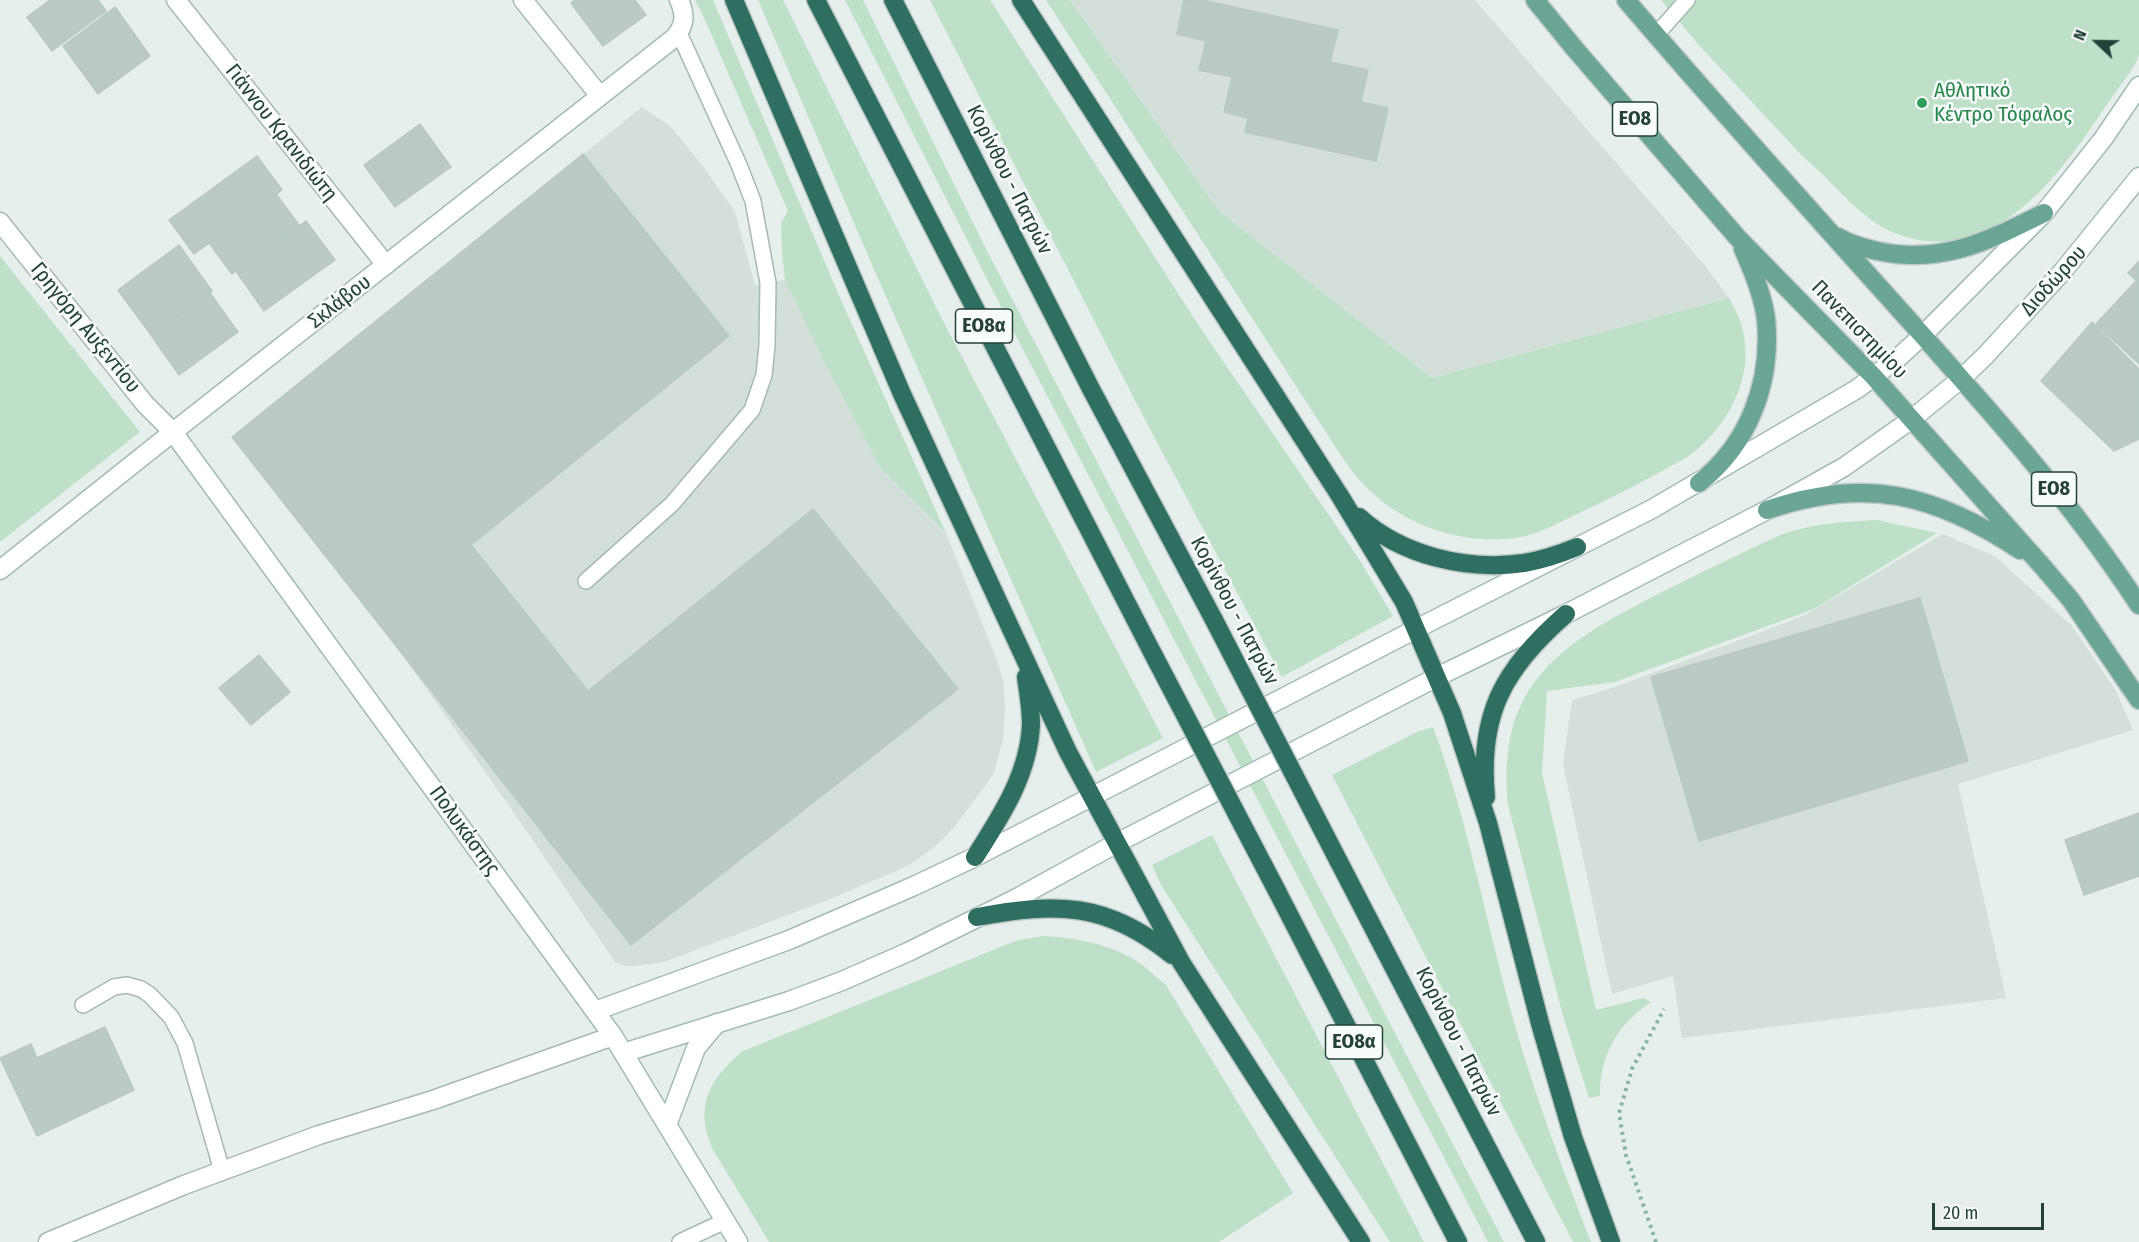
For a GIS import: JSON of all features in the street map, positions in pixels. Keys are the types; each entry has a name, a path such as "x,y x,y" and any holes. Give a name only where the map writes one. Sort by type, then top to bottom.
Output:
{"highway":[{"path":"734,0 902,394 1042,699 1091,797 1181,962 1361,1242"},
{"name":"ΕΟ8α","path":"816,0 1458,1242"},
{"name":"Κορίνθου - Πατρών","path":"892,0 1091,389 1536,1242"},
{"path":"1021,0 1340,496 1394,585 1416,629 1452,713 1488,823 1541,1027 1573,1137 1611,1242"},
{"path":"1340,496 1359,518 1376,531 1417,551 1453,561 1481,564 1522,563 1577,547"},
{"path":"1488,823 1485,759 1497,701 1506,680 1520,660 1566,614"},
{"path":"975,857 1006,806 1022,772 1027,750 1030,725 1029,702 1026,674 1018,644"},
{"path":"977,917 1019,909 1046,907 1093,913 1118,921 1152,939 1181,962"}],"main road":[{"name":"Πανεπιστημίου","path":"1535,0 1737,237 1874,377 2043,567 2071,600 2139,700"},
{"name":"Πανεπιστημίου","path":"1626,0 1962,378 2031,460 2099,547 2139,605"},
{"path":"1829,231 1843,240 1870,249 1920,256 1953,252 1971,246 2044,213"},
{"path":"1699,483 1721,464 1741,438 1751,418 1764,373 1766,319 1754,274 1737,237"},
{"path":"1767,510 1812,496 1847,493 1874,493 1914,498 1966,518 2003,538 2043,567"}],"street":[{"name":"Γιάννου Κρανιδιώτη","path":"176,0 386,265"},
{"path":"523,0 600,96"},
{"path":"679,0 683,8 684,23 679,33"},
{"name":"Σκλάβου","path":"2,566 679,33"},
{"path":"595,1011 828,924 975,857 1652,509 1836,403 1874,377 1923,335 2044,213 2103,139 2139,86"},
{"name":"Διοδώρου","path":"623,1053 744,1016 842,981 908,952 1437,677 1566,614 1767,510 1844,467 1912,419 1962,378 2057,279 2139,177"},
{"name":"Γρηγόρη Αυξεντίου","path":"0,222 145,404 173,432"},
{"name":"Πολυκάστης","path":"173,432 613,1036 738,1242"},
{"path":"667,1125 696,1048 717,1023"},
{"path":"48,1242 222,1171 319,1135 443,1097 613,1036"}],"lane":[{"path":"1656,35 1687,0"},
{"path":"586,581 672,504 752,410 764,375 768,283 753,201 679,33"},
{"path":"83,1005 114,987 127,985 141,989 150,995 171,1017 185,1043 222,1171"},
{"path":"680,1242 725,1221"}],"path":[{"path":"1656,1242 1626,1155 1619,1113 1632,1069 1664,1009"}],"shaded area":[{"path":"1070,0 1475,0 1703,263 1729,298 1432,378 1219,211"},
{"path":"642,107 670,126 703,166 735,212 755,285 785,280 825,364 881,469 946,533 998,663 1004,685 1005,713 1003,740 993,775 955,826 939,843 916,861 825,901 664,962 625,966 615,962 521,823 401,653 232,437"},
{"path":"1943,534 1996,557 2072,626 2116,691 2133,730 1958,784 2006,998 1682,1038 1673,976 1612,994 1563,764 1572,700 1615,687 1803,616"}],"green space":[{"path":"695,0 713,0 841,300 946,533 881,469 825,364 785,280 781,223 788,211"},
{"path":"758,0 783,0 942,319 1163,738 1096,772 876,274"},
{"path":"845,0 863,0 985,247 1504,1242 1488,1242 1016,336"},
{"path":"930,0 990,0 1201,329 1359,559 1393,616 1282,677 1142,414"},
{"path":"1046,0 1070,0 1219,211 1432,378 1729,298 1741,324 1745,343 1745,362 1736,398 1727,414 1716,430 1689,456 1604,501 1531,534 1515,538 1494,539 1453,535 1414,521 1396,511 1364,485 1341,456"},
{"name":"Αθλητικό Κέντρο Τόφαλος","path":"1661,0 2139,0 2139,55 2130,72 2070,157 2025,205 1999,224 1970,237 1940,241 1906,237 1890,231 1850,202 1803,157 1698,44"},
{"path":"0,256 140,432 0,542"},
{"path":"1877,520 1937,533 1814,609 1615,682 1547,691 1542,773 1596,1010 1643,998 1651,1002 1629,1020 1620,1031 1607,1054 1600,1096 1589,1098 1563,1016 1508,805 1506,776 1509,746 1522,703 1541,673 1572,645 1608,621 1664,591 1792,531 1828,524"},
{"path":"1433,727 1457,800 1522,1050 1591,1242 1573,1242 1332,775 1417,732"},
{"path":"1212,835 1424,1242 1390,1242 1161,885 1152,865"},
{"path":"1044,936 1081,940 1119,951 1141,964 1166,985 1293,1193 1219,1242 769,1242 713,1150 707,1135 705,1107 713,1084 721,1073 743,1051 1018,940"}],"building":[{"path":"50,0 98,0 106,11 52,51 27,17"},
{"path":"575,0 635,0 646,15 603,46 571,3"},
{"path":"1184,0 1202,0 1338,30 1330,62 1368,70 1361,102 1388,108 1376,161 1245,132 1248,118 1224,112 1232,77 1199,70 1206,41 1177,34"},
{"path":"115,7 150,56 98,94 63,46"},
{"path":"420,124 451,167 395,207 364,165"},
{"path":"583,154 729,336 471,545 588,691 813,509 958,689 631,945 232,437"},
{"path":"257,156 282,190 194,254 169,220"},
{"path":"276,194 299,225 232,274 209,243"},
{"path":"306,221 335,260 264,311 236,271"},
{"path":"179,245 212,291 151,335 118,290"},
{"path":"2139,261 2139,283 2128,273"},
{"path":"2136,281 2139,284 2139,364 2096,324"},
{"path":"210,293 238,332 179,375 151,335"},
{"path":"2092,322 2139,369 2139,439 2114,451 2041,381"},
{"path":"1920,598 1968,761 1699,841 1651,677"},
{"path":"259,655 290,692 251,725 219,688"},
{"path":"2139,813 2139,876 2084,895 2065,840"},
{"path":"105,1027 134,1090 37,1136 0,1058 31,1044 37,1058"}],"place":[{"name":"Αθλητικό Κέντρο Τόφαλος","path":"1922,103"}]}
